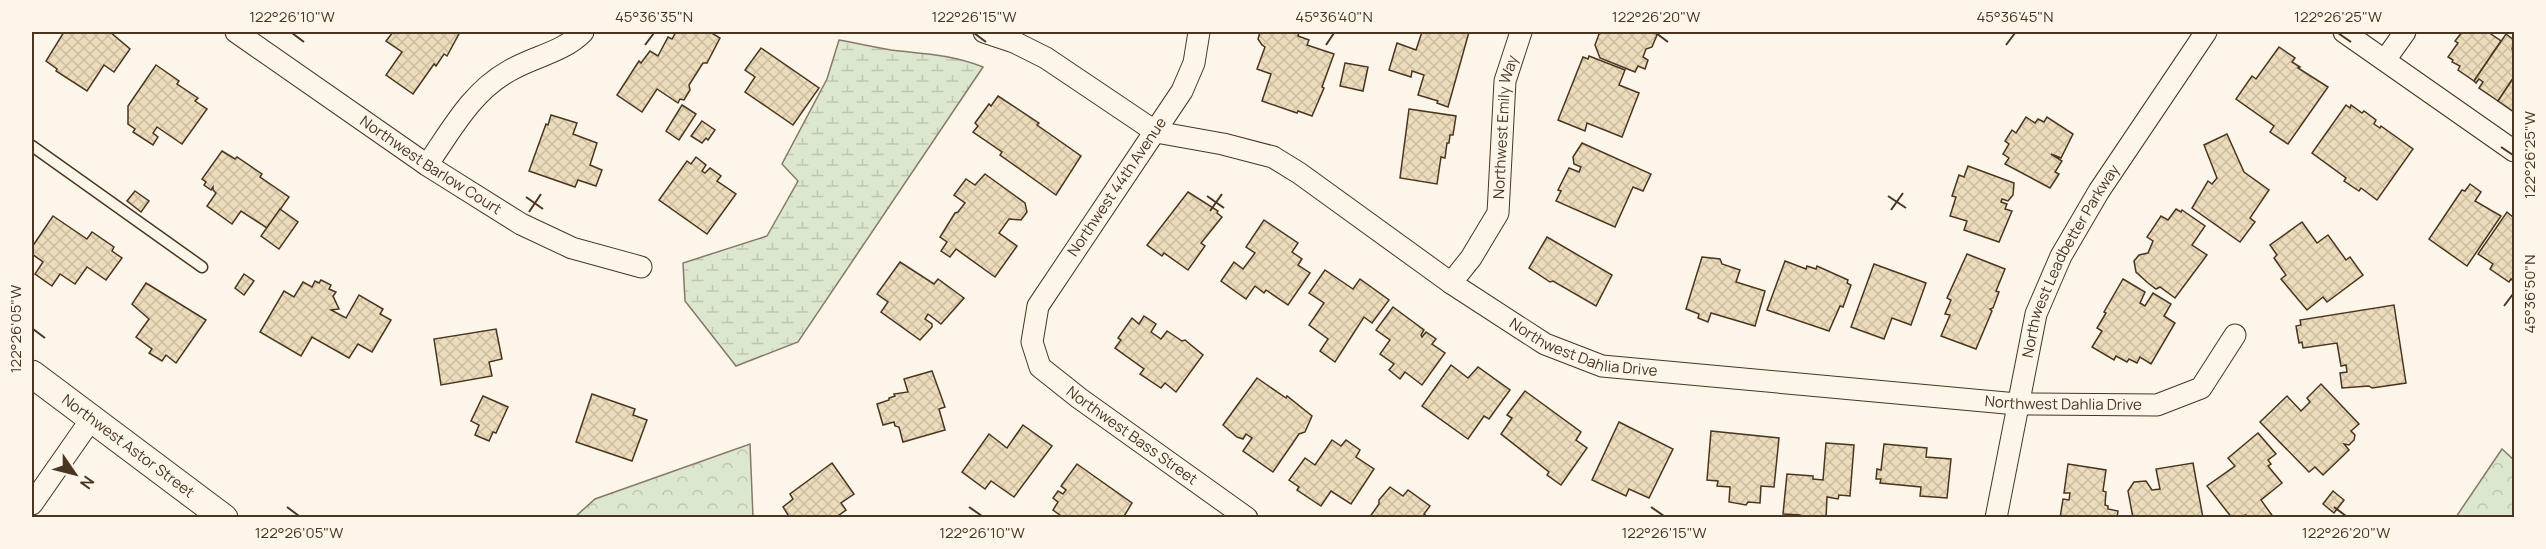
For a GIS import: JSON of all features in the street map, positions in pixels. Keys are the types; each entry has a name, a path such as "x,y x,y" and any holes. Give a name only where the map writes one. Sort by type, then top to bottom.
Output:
{"street":[{"name":"Northwest Barlow Court","path":"236,32 427,165 521,225 572,248 641,267"},
{"path":"427,165 477,94 509,71 571,44 583,32"},
{"name":"Northwest Dahlia Drive","path":"984,32 1014,42 1046,58 1156,132 1223,144 1273,158 1299,173 1451,283 1545,344 1602,366 2017,404 2157,405 2201,388 2235,335"},
{"name":"Northwest 44th Avenue","path":"1032,342 1038,306 1084,233 1156,132 1182,91 1194,63 1199,32"},
{"name":"Northwest Emily Way","path":"1451,283 1471,258 1498,213 1505,81 1521,32"},
{"name":"Northwest Leadbetter Parkway","path":"1996,518 2036,314 2061,256 2099,191 2206,32"},
{"path":"2344,32 2514,151"},
{"path":"2385,60 2405,32"},
{"name":"Northwest Bass Street","path":"1032,342 1040,367 1079,398 1247,518"},
{"name":"Northwest Astor Street","path":"32,374 224,518"},
{"path":"32,504 92,418"}],"lane":[{"path":"32,146 202,267"}],"green space":[{"path":"839,40 891,50 949,57 983,67 798,342 736,366 685,301 683,263 767,236 798,181 782,164 827,79"},
{"path":"750,444 753,517 575,517 595,499"},
{"path":"2502,449 2514,460 2514,517 2456,517"}],"building":[{"path":"64,32 110,32 130,49 114,72 104,65 87,91 56,71 57,69 46,61"},
{"path":"393,32 460,32 447,56 444,54 436,66 434,64 413,94 386,75 402,52 386,41"},
{"path":"676,32 710,32 720,38 707,63 703,63 689,85 690,90 684,100 680,99 678,103 657,89 642,112 617,95 639,61 641,63 650,51 658,56 668,37 672,39"},
{"path":"1260,32 1299,32 1298,36 1309,40 1307,45 1334,54 1322,87 1324,88 1312,116 1262,101 1271,74 1257,69 1265,47 1258,39"},
{"path":"1422,32 1469,32 1448,107 1437,103 1438,101 1418,95 1424,75 1412,71 1411,77 1389,70 1397,43 1416,50"},
{"path":"1655,32 1657,35 1652,47 1646,49 1643,57 1648,60 1645,69 1638,66 1635,72 1600,58 1595,45 1599,34"},
{"path":"2462,32 2488,32 2501,41 2474,81 2458,70 2460,66 2448,57 2458,43 2455,41"},
{"path":"2506,34 2514,40 2512,49 2514,51 2514,77 2498,101 2479,88 2483,82 2479,79 2476,83 2474,81"},
{"path":"2279,47 2295,58 2292,62 2300,67 2298,68 2328,87 2288,144 2270,132 2274,126 2236,99 2252,76 2256,79"},
{"path":"761,48 819,88 793,125 745,92 755,77 745,70"},
{"path":"1589,56 1625,70 1619,85 1639,93 1622,137 1587,123 1585,131 1558,120 1583,57 1588,59"},
{"path":"1345,63 1368,67 1363,91 1340,86"},
{"path":"156,65 179,81 177,84 198,98 195,101 207,109 182,144 157,127 153,133 158,137 153,145 133,132 135,129 128,124 128,106"},
{"path":"2514,77 2514,112 2498,101"},
{"path":"998,96 1039,123 1037,125 1081,156 1056,195 1000,155 1002,152 973,132 978,126 975,123"},
{"path":"682,105 696,114 679,140 666,131"},
{"path":"2346,105 2350,108 2351,105 2362,113 2364,111 2376,120 2374,124 2380,128 2381,126 2413,149 2377,200 2361,188 2359,191 2344,181 2346,178 2312,153"},
{"path":"1409,109 1456,116 1453,135 1450,135 1449,143 1447,143 1445,158 1441,157 1437,184 1400,178"},
{"path":"551,115 577,123 573,134 597,143 590,165 602,170 596,186 578,180 575,187 529,171"},
{"path":"2026,117 2035,123 2038,119 2044,122 2047,117 2073,134 2061,158 2051,154 2062,161 2055,172 2059,174 2050,188 2005,164 2009,158 2003,154 2009,144 2005,141 2012,130 2016,133"},
{"path":"702,121 715,130 708,140 706,138 702,143 691,136"},
{"path":"2227,134 2244,172 2269,190 2250,218 2255,222 2240,242 2192,208 2208,181 2212,184 2217,178 2204,145"},
{"path":"1582,143 1651,174 1643,191 1633,187 1615,227 1556,201 1561,191 1558,190 1569,168 1579,172 1581,167 1574,164 1573,157"},
{"path":"222,151 235,159 237,157 262,174 260,177 289,197 267,228 241,211 232,224 207,206 216,193 213,187 211,190 204,185 206,182 202,179"},
{"path":"696,157 706,165 702,171 705,173 710,168 721,176 717,181 736,194 707,234 659,200 687,161 691,164"},
{"path":"1968,166 2014,183 2013,195 2008,201 2002,199 2001,202 2007,204 2005,209 2012,211 1999,242 1964,230 1967,221 1950,216 1956,197 1952,196 1959,175 1964,177"},
{"path":"985,174 1025,203 1027,212 1021,220 1009,219 999,233 1017,246 995,277 956,249 950,257 941,251 947,242 940,237 955,213 965,203 954,195 966,179 975,185"},
{"path":"2470,184 2481,192 2475,201 2501,216 2467,266 2429,239 2462,190 2465,191"},
{"path":"135,191 149,201 141,212 127,201"},
{"path":"1188,192 1218,211 1217,213 1222,217 1201,243 1205,246 1188,270 1164,253 1162,256 1147,245"},
{"path":"280,209 298,222 279,249 261,236"},
{"path":"2176,209 2181,212 2182,210 2205,226 2192,245 2207,255 2175,298 2160,287 2156,289 2148,283 2136,272 2134,261 2139,255 2148,253 2153,241 2147,237 2161,216 2168,220"},
{"path":"2507,212 2514,218 2514,282 2511,279 2509,282 2490,269 2493,264 2478,254"},
{"path":"53,216 87,239 92,232 114,247 112,251 122,258 106,280 87,267 75,284 60,274 52,286 35,274 43,262 32,254 32,247"},
{"path":"1264,220 1298,243 1292,252 1302,259 1298,265 1310,273 1288,305 1266,290 1264,293 1255,286 1246,299 1221,281 1234,262 1243,269 1255,253 1246,247"},
{"path":"2302,222 2317,243 2328,235 2346,260 2350,257 2363,275 2327,302 2323,297 2307,310 2281,279 2286,275 2274,258 2277,255 2270,245"},
{"path":"1547,237 1612,275 1596,306 1553,281 1550,282 1529,268"},
{"path":"1967,254 2005,269 1996,291 1999,292 1993,308 1990,309 1992,311 1976,349 1941,336 1950,315 1945,314 1951,300 1947,298"},
{"path":"1702,257 1720,259 1722,264 1740,270 1736,282 1765,291 1755,326 1711,313 1708,322 1698,318 1699,314 1686,309"},
{"path":"1785,261 1806,269 1807,266 1816,269 1817,266 1848,280 1847,283 1851,285 1843,307 1840,306 1829,331 1767,310"},
{"path":"900,262 934,284 938,279 964,298 941,324 928,314 925,319 932,324 932,327 920,340 881,312 888,302 877,294"},
{"path":"1874,264 1926,283 1911,325 1892,318 1884,339 1851,327"},
{"path":"1325,270 1353,289 1360,279 1389,300 1372,323 1364,317 1335,362 1320,351 1328,339 1309,325 1324,303 1309,293"},
{"path":"244,274 254,281 244,295 235,288"},
{"path":"2123,279 2145,292 2140,303 2145,306 2153,293 2171,304 2164,316 2175,323 2151,364 2140,357 2137,363 2129,359 2127,362 2116,356 2114,360 2092,347 2102,331 2097,328 2106,313 2104,312"},
{"path":"321,280 331,285 329,289 336,292 333,296 339,309 331,310 346,318 359,295 383,309 380,314 391,320 372,352 358,344 349,358 312,337 301,356 260,332 284,291 294,297 303,282 312,287 315,281 319,283"},
{"path":"146,283 206,320 176,363 166,355 162,361 149,353 152,349 136,337 149,319 132,304"},
{"path":"2394,305 2406,383 2372,388 2369,386 2342,388 2340,373 2347,372 2346,365 2341,366 2337,343 2303,348 2302,342 2299,343 2296,326 2301,325 2300,320"},
{"path":"1393,307 1424,330 1422,337 1426,332 1436,339 1432,344 1445,353 1422,385 1405,372 1400,379 1389,370 1394,364 1380,354 1390,340 1376,330"},
{"path":"1144,316 1156,324 1151,332 1161,339 1167,331 1182,341 1185,340 1203,355 1176,392 1165,383 1161,388 1140,374 1144,369 1115,348 1121,340 1118,338 1132,318 1139,324"},
{"path":"496,329 502,359 489,362 492,376 441,385 434,339"},
{"path":"1451,365 1468,378 1478,367 1510,390 1489,419 1484,416 1468,439 1422,406"},
{"path":"932,371 945,407 939,409 945,430 903,442 899,427 895,426 894,422 883,425 877,404 889,400 895,396 894,394 908,392 904,379"},
{"path":"1257,378 1286,398 1287,396 1312,416 1305,432 1299,434 1273,472 1243,451 1252,438 1246,434 1243,439 1237,437 1223,425"},
{"path":"2321,384 2359,424 2351,431 2355,435 2354,440 2349,445 2344,444 2349,450 2323,475 2315,467 2309,472 2260,422 2287,396 2301,411 2310,402 2307,398"},
{"path":"1525,391 1581,432 1576,440 1587,448 1561,485 1547,475 1549,472 1501,434 1512,418 1507,415"},
{"path":"592,394 635,409 633,415 647,420 632,461 576,442"},
{"path":"483,396 508,407 496,433 493,432 489,441 475,435 479,425 471,421"},
{"path":"1619,422 1673,449 1649,498 1629,489 1626,496 1592,480"},
{"path":"1023,425 1052,446 1014,497 991,481 985,489 962,472 989,434 1007,448"},
{"path":"1711,431 1779,438 1774,487 1761,486 1760,503 1748,502 1746,505 1729,502 1730,487 1717,486 1718,481 1707,480"},
{"path":"2258,433 2276,454 2268,460 2271,464 2268,466 2282,483 2261,500 2274,518 2248,518 2246,515 2232,518 2207,486 2235,466 2228,458"},
{"path":"1332,440 1341,446 1346,440 1360,450 1356,457 1374,469 1351,504 1331,491 1321,506 1297,490 1299,487 1289,480 1305,458 1315,465"},
{"path":"1826,443 1854,445 1850,496 1839,495 1838,499 1827,497 1826,518 1800,518 1800,515 1783,514 1787,474 1813,476 1813,479 1823,480"},
{"path":"1884,444 1927,448 1926,457 1951,459 1947,498 1920,496 1921,487 1880,483 1881,479 1876,479 1877,469 1881,470"},
{"path":"832,463 854,494 841,503 846,510 835,518 790,518 783,507 793,499 790,494"},
{"path":"2193,463 2203,518 2133,518 2128,491 2134,482 2146,481 2152,490 2160,489 2156,469"},
{"path":"1077,464 1132,503 1123,518 1064,518 1053,510 1058,502 1053,498 1058,491 1063,494 1066,490 1061,486"},
{"path":"2068,464 2106,470 2103,491 2106,492 2105,505 2108,509 2118,511 2117,518 2060,518 2063,499 2069,500 2070,493 2064,493"},
{"path":"1390,487 1403,496 1408,490 1430,506 1424,514 1429,518 1369,518 1379,504 1379,500"},
{"path":"2333,491 2344,500 2334,513 2323,504"}]}
